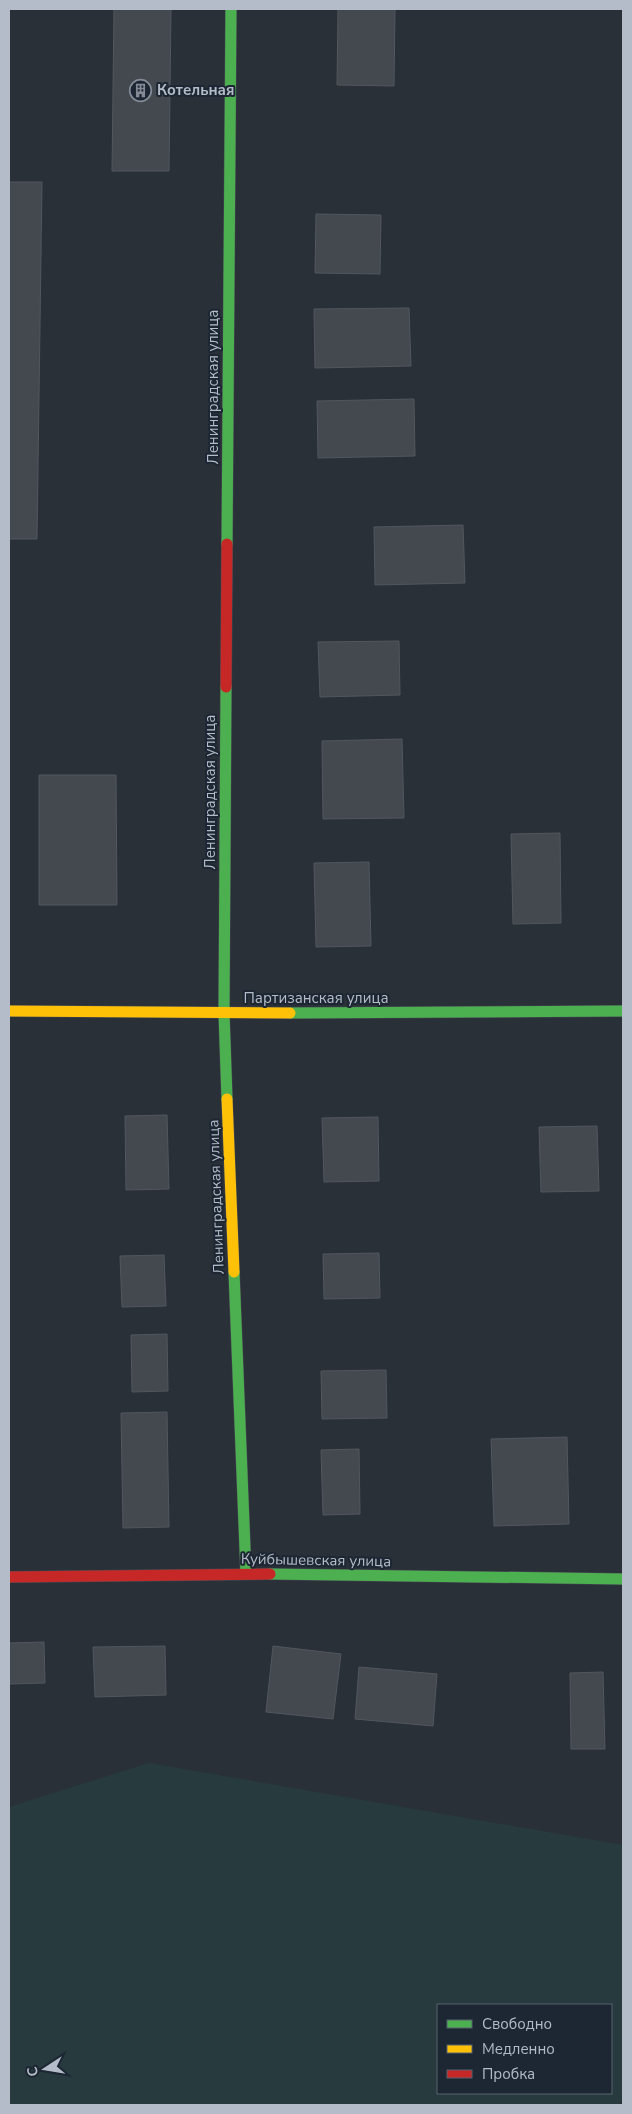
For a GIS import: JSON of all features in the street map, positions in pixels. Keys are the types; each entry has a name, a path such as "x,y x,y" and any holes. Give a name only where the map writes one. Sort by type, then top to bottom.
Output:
{"street":[{"name":"Ленинградская улица","path":"231,9 224,1013 246,1574"},
{"name":"Партизанская улица","path":"9,1011 224,1013 623,1011"},
{"name":"Куйбышевская улица","path":"9,1577 246,1574 623,1579"}],"green space":[{"path":"149,1763 623,1845 623,2100 618,2105 9,2105 9,1807"}],"building":[{"name":"Котельная","path":"114,9 171,9 169,171 112,171"},
{"path":"338,9 395,9 394,86 337,85"},
{"path":"9,182 42,182 37,539 9,539"},
{"path":"316,214 381,215 380,274 315,273"},
{"path":"409,308 411,366 315,368 314,309"},
{"path":"414,399 415,456 318,458 317,401"},
{"path":"463,525 465,583 375,585 374,527"},
{"path":"399,641 400,695 320,697 318,642"},
{"path":"402,739 404,818 323,819 322,741"},
{"path":"39,775 116,775 117,905 39,905"},
{"path":"560,833 561,923 513,924 511,834"},
{"path":"369,862 371,946 316,947 314,863"},
{"path":"167,1115 169,1189 126,1190 125,1116"},
{"path":"378,1117 379,1181 324,1182 322,1118"},
{"path":"597,1126 599,1191 541,1192 539,1127"},
{"path":"379,1253 380,1298 324,1299 323,1254"},
{"path":"164,1255 166,1306 122,1307 120,1256"},
{"path":"167,1334 168,1391 132,1392 131,1335"},
{"path":"386,1370 387,1418 322,1419 321,1371"},
{"path":"167,1412 169,1527 123,1528 121,1413"},
{"path":"567,1437 569,1524 494,1526 491,1439"},
{"path":"359,1449 360,1514 323,1515 321,1450"},
{"path":"44,1642 45,1683 9,1684 9,1643"},
{"path":"165,1646 166,1695 95,1697 93,1647"},
{"path":"273,1646 341,1654 333,1719 266,1712"},
{"path":"359,1667 437,1674 433,1726 355,1719"},
{"path":"603,1672 605,1749 571,1749 570,1673"}],"traffic: fast":[{"path":"227,544 231,9"},
{"path":"226,687 224,1013 227,1099"},
{"path":"290,1013 623,1011"},
{"path":"234,1272 246,1574"},
{"path":"270,1574 623,1579"}],"traffic: slow":[{"path":"9,1011 290,1013"},
{"path":"227,1099 234,1272"}],"traffic: jam":[{"path":"226,687 227,544"},
{"path":"9,1577 270,1574"}],"place":[{"name":"Котельная","path":"141,90"}]}
